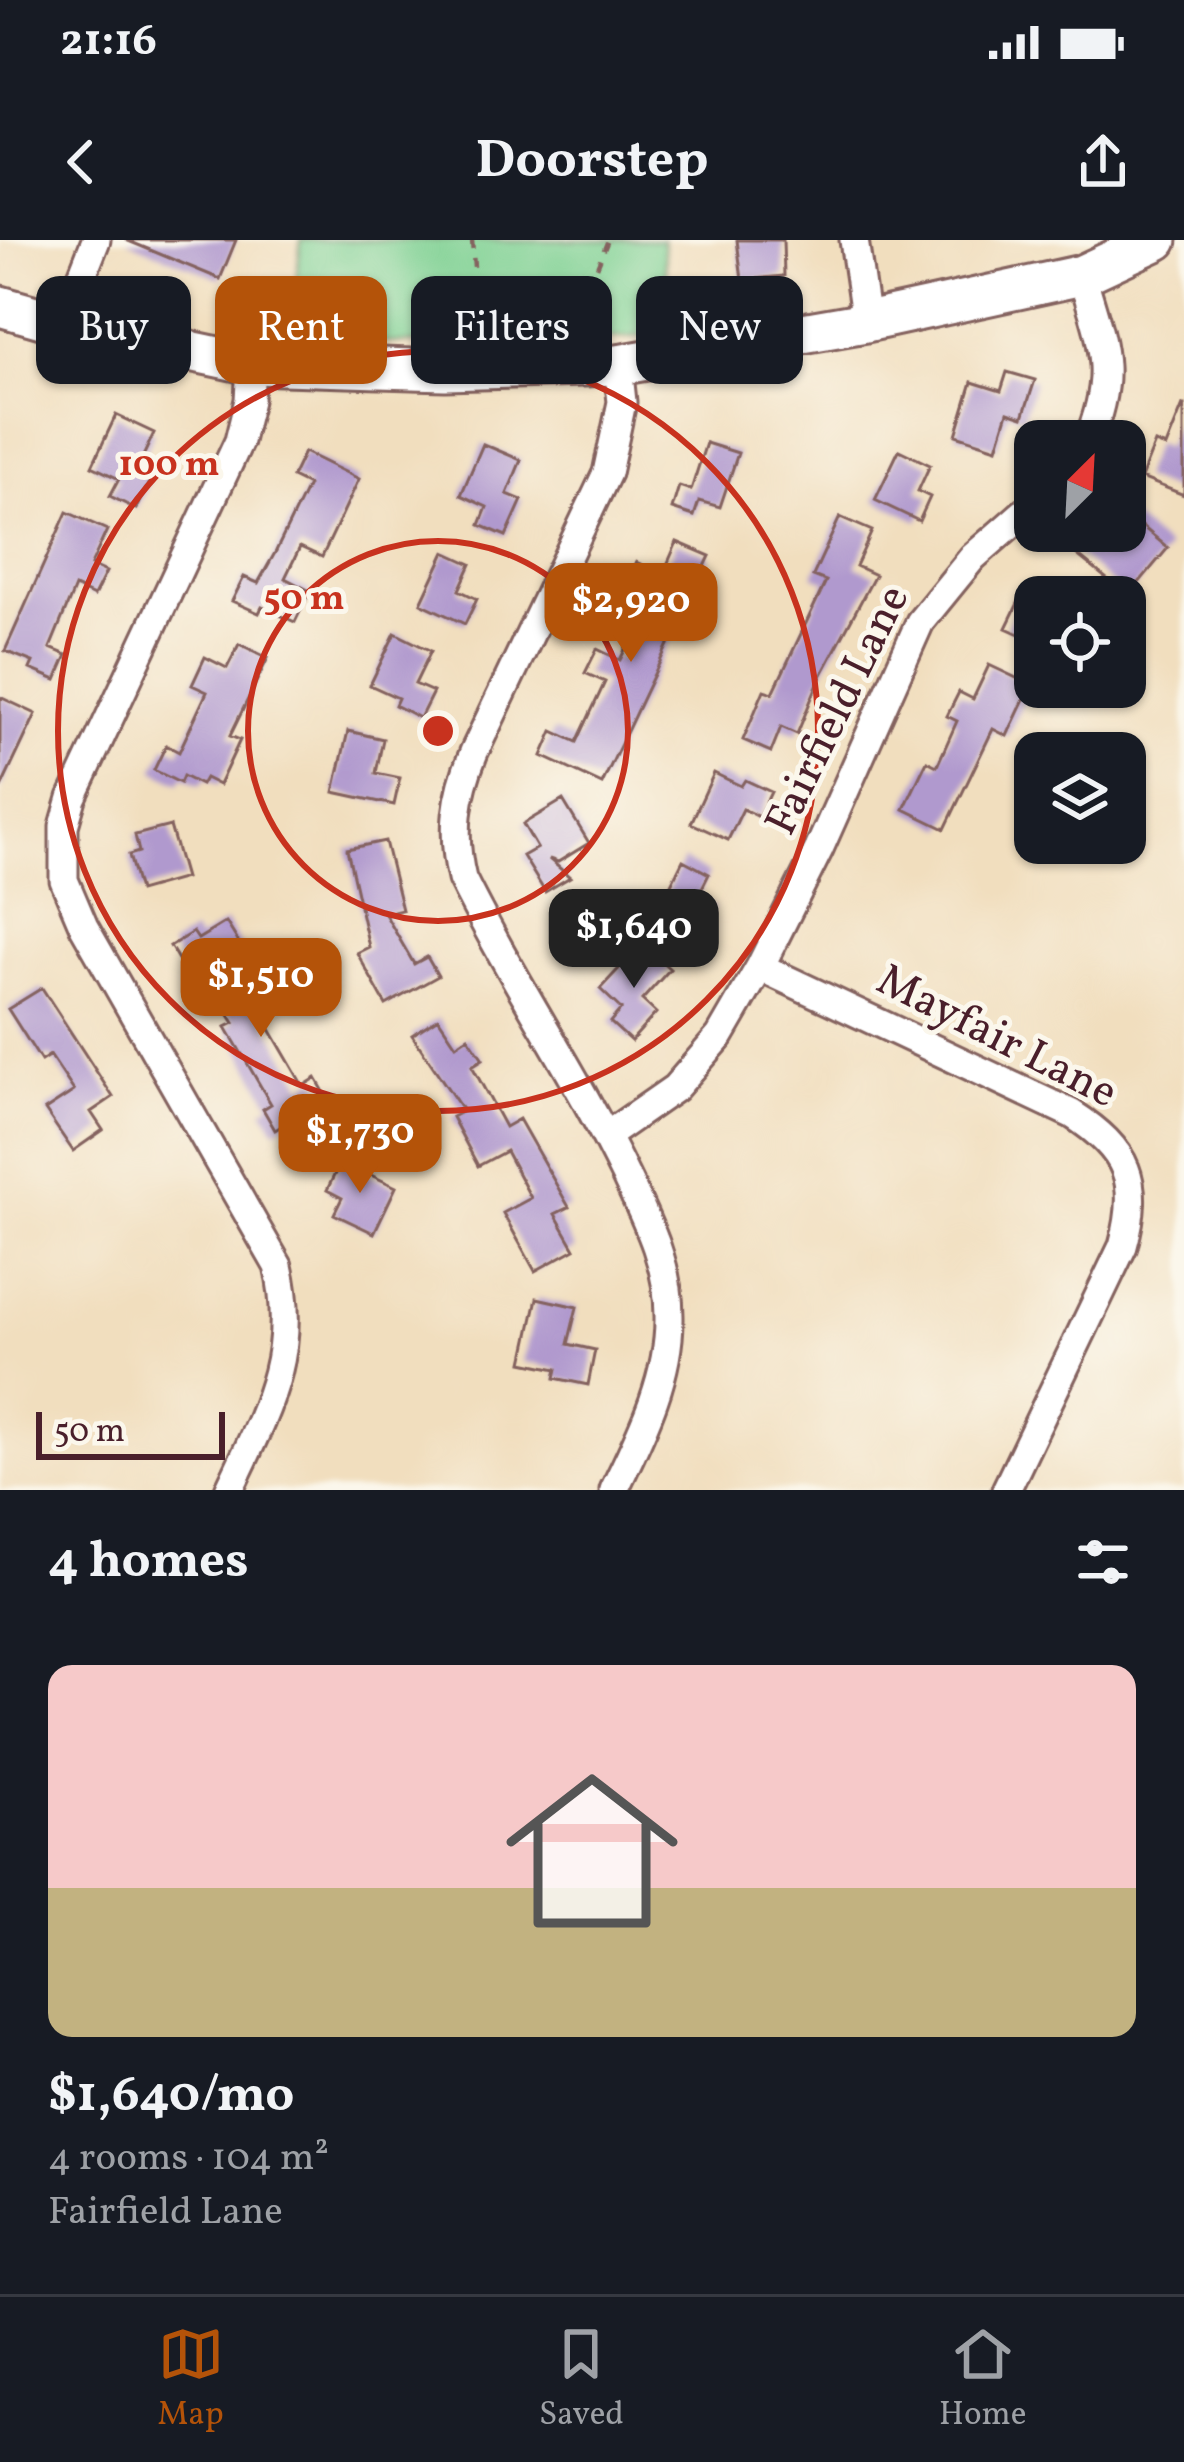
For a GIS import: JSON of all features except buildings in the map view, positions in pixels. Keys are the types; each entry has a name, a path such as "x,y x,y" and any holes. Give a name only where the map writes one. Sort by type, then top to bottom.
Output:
{"street":[{"path":"81,276 95,240"},
{"path":"854,240 866,322"},
{"path":"612,363 866,322 1082,275 1157,240"},
{"path":"1082,275 1107,360 1105,393 1095,420"},
{"path":"0,306 36,316"},
{"path":"229,1490 273,1396 281,1366 286,1297 278,1266 84,927 64,880 62,849 64,826 88,757 239,441 250,384"},
{"path":"611,384 622,402 607,472 474,752 459,796 455,832 462,879 606,1136 663,1261 670,1319 656,1396 614,1490"},
{"name":"Fairfield Lane","path":"606,1136 675,1088 737,1010 820,849 920,622 973,556 1014,521"},
{"name":"Mayfair Lane","path":"760,967 1072,1114 1101,1133 1121,1157 1132,1186 1132,1216 1123,1246 1006,1490"}],"path":[{"path":"472,240 474,267"},
{"path":"593,276 608,240"}],"green space":[{"path":"301,240 663,240 666,276 636,276 636,336 612,338 612,276 411,276 411,343 387,343 387,276 297,276"}]}
